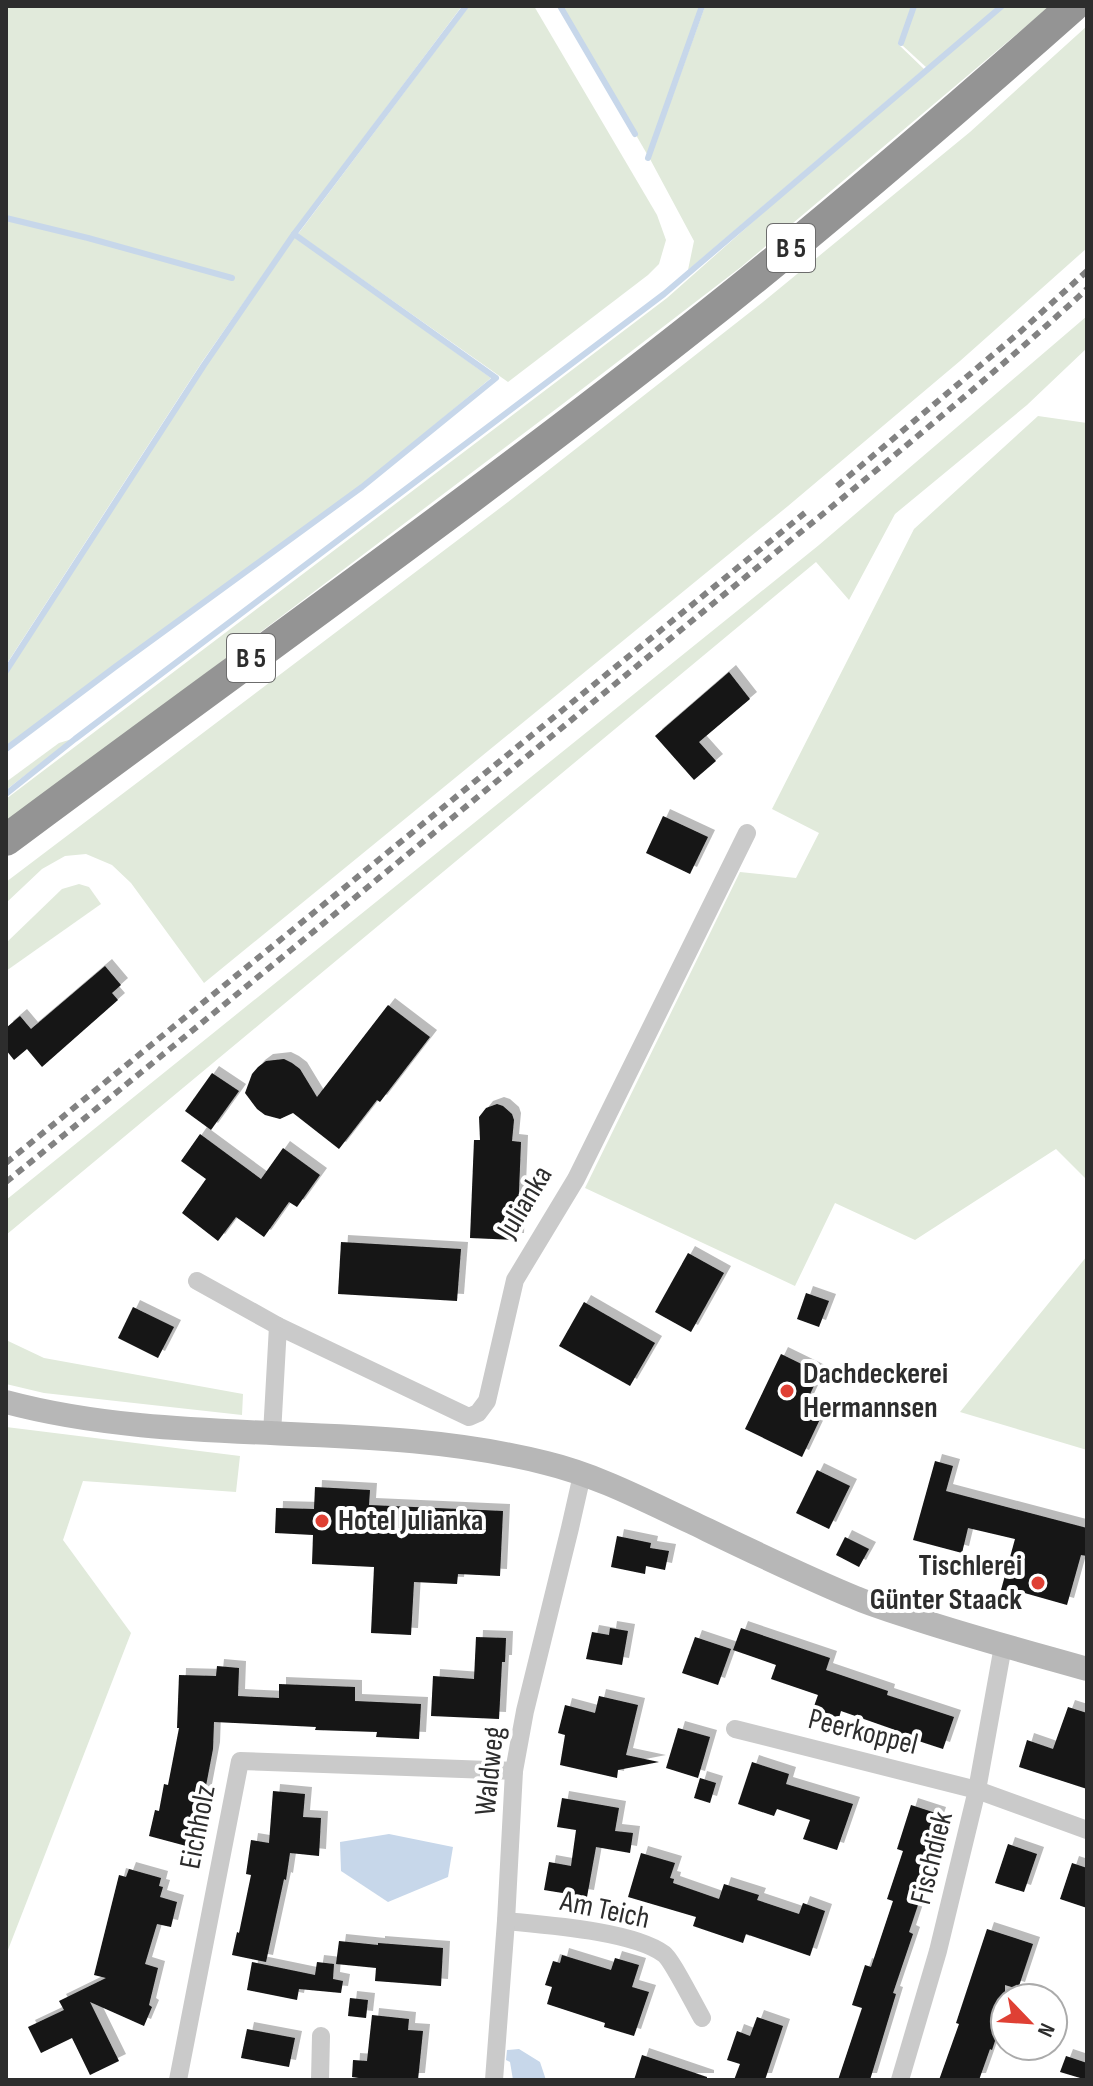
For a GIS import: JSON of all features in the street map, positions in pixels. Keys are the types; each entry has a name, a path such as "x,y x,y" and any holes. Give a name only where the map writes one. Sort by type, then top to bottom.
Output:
{"highway":[{"name":"B 5","path":"6,840 498,477 692,328 882,174 1073,6"}],"street":[{"name":"Julianka","path":"197,1281 278,1326 469,1417 478,1413 487,1401 515,1280 576,1179 747,833"},
{"path":"272,1434 278,1326"},
{"path":"6,1402 94,1419 457,1445 548,1463 641,1497 857,1599 951,1631 1087,1669"},
{"name":"Waldweg","path":"494,2080 514,1771 525,1711 582,1475"},
{"name":"Fischdiek","path":"900,2080 938,1951 977,1790 1003,1646"},
{"name":"Peerkoppel","path":"735,1729 977,1790 1087,1830"},
{"name":"Eichholz","path":"178,2080 240,1761 514,1771"},
{"name":"Am Teich","path":"506,1921 589,1931 639,1942 666,1955 702,2018"},
{"path":"320,2080 321,2036"}],"green space":[{"path":"6,6 462,6 293,232 202,362 6,665"},
{"path":"469,6 534,6 657,215 666,240 659,264 648,275 508,382 298,234"},
{"path":"561,6 700,6 647,154"},
{"path":"705,6 912,6 898,44 924,69 688,270 694,241 650,159"},
{"path":"916,6 1000,6 927,68 902,45"},
{"path":"1005,6 1050,6 741,267 6,824 6,799 667,298 808,173"},
{"path":"1087,26 1087,248 960,361 788,506 204,983 131,883 112,865 86,854 65,856 42,869 6,903 6,882 508,502 763,302 970,132"},
{"path":"294,236 491,378 361,486 6,747 6,674"},
{"path":"1087,316 1087,348 1027,405 895,514 849,600 816,562 6,1235 6,1200 819,545"},
{"path":"1038,416 1087,423 1087,1180 1056,1149 915,1240 835,1203 795,1286 585,1188 740,872 796,878 819,833 772,809 914,529"},
{"path":"72,739 6,790 6,782 59,743"},
{"path":"79,884 89,887 101,904 6,971 6,943 62,889"},
{"path":"1087,1256 1087,1450 960,1412"},
{"path":"6,1340 44,1358 243,1394 242,1415 44,1393 6,1384"},
{"path":"6,1427 240,1456 236,1492 83,1481 63,1540 131,1633 6,1955"}],"water":[{"path":"389,1834 453,1847 448,1877 388,1902 341,1871 340,1842"},
{"path":"519,2049 540,2062 546,2080 513,2080 510,2062 506,2060 507,2050"}],"building":[{"path":"729,672 750,699 699,742 716,761 694,780 655,736"},
{"path":"663,816 708,837 690,874 646,853"},
{"path":"105,966 121,985 112,993 118,1000 42,1067 27,1049 14,1060 6,1050 6,1028 20,1016 31,1029"},
{"path":"388,1005 430,1037 339,1149 293,1113 280,1119 265,1115 245,1093 258,1067 266,1061 284,1059 300,1069 317,1097"},
{"path":"212,1073 239,1091 211,1130 185,1111"},
{"path":"497,1104 512,1114 512,1141 521,1142 517,1240 470,1238 474,1140 480,1140 479,1117 486,1108"},
{"path":"200,1134 261,1179 283,1148 320,1175 297,1207 289,1202 264,1237 236,1217 218,1241 182,1213 206,1179 181,1161"},
{"path":"341,1242 461,1249 457,1301 338,1294"},
{"path":"688,1253 724,1273 691,1332 655,1312"},
{"path":"806,1293 829,1301 819,1327 797,1319"},
{"path":"584,1302 655,1343 630,1386 559,1346"},
{"path":"133,1307 174,1327 158,1358 118,1338"},
{"name":"Dachdeckerei Hermannsen","path":"781,1354 820,1373 803,1409 821,1417 802,1457 745,1429"},
{"path":"935,1461 953,1466 946,1491 1087,1528 1087,1556 1081,1555 1067,1605 1021,1592 1020,1596 1001,1590 1015,1539 968,1528 962,1553 913,1540"},
{"path":"817,1470 850,1486 829,1529 796,1513"},
{"path":"315,1487 370,1490 369,1505 503,1511 500,1576 458,1574 457,1584 414,1582 411,1635 371,1633 374,1567 312,1564 313,1535 275,1533 276,1508 314,1509"},
{"path":"617,1536 651,1543 650,1548 669,1551 665,1570 646,1566 645,1574 611,1567"},
{"path":"845,1537 869,1549 859,1567 836,1555"},
{"path":"610,1628 628,1631 622,1665 586,1659 592,1632 609,1635"},
{"path":"741,1628 830,1658 826,1670 888,1691 887,1695 954,1717 943,1749 841,1711 839,1718 813,1709 818,1695 771,1679 776,1665 733,1650"},
{"path":"476,1637 506,1638 499,1719 431,1716 433,1676 474,1679"},
{"path":"695,1637 731,1649 718,1685 682,1673"},
{"path":"217,1666 239,1668 238,1696 279,1698 279,1684 355,1687 355,1701 421,1704 419,1739 376,1737 377,1732 214,1722 213,1749 205,1791 190,1847 149,1836 155,1810 159,1811 164,1784 168,1785 179,1728 179,1675 216,1676"},
{"path":"599,1696 638,1705 626,1755 659,1762 618,1770 617,1778 560,1765 565,1735 558,1733 565,1705 595,1713"},
{"path":"1068,1707 1087,1713 1087,1789 1019,1767 1027,1740 1053,1749"},
{"path":"678,1728 710,1737 698,1778 666,1768"},
{"path":"752,1762 789,1774 786,1784 853,1804 837,1850 803,1839 810,1820 777,1809 774,1816 738,1804"},
{"path":"700,1778 716,1783 710,1803 694,1798"},
{"path":"273,1791 305,1794 303,1817 321,1818 319,1856 290,1853 266,1962 232,1955 251,1875 246,1874 251,1840 269,1843"},
{"path":"562,1798 619,1808 615,1831 633,1833 630,1853 596,1847 587,1897 544,1890 549,1862 571,1866 576,1830 557,1827"},
{"path":"911,1805 939,1814 922,1866 930,1869 909,1932 913,1934 893,1993 896,1994 870,2080 838,2080 862,2008 852,2005 865,1965 871,1967 893,1901 887,1899 903,1851 897,1849"},
{"path":"1008,1844 1037,1854 1024,1892 995,1883"},
{"path":"641,1853 675,1863 670,1878 674,1879 673,1883 719,1899 724,1884 759,1895 757,1900 799,1914 803,1903 825,1911 810,1956 746,1934 743,1943 693,1926 696,1917 628,1897"},
{"path":"1072,1863 1087,1868 1087,1908 1060,1899"},
{"path":"129,1869 161,1878 159,1886 163,1887 160,1897 177,1902 171,1927 157,1924 145,1964 158,1968 149,2005 152,2007 144,2026 90,2002 119,2061 90,2075 72,2038 41,2053 28,2027 64,2010 59,2001 106,1978 94,1975 119,1875 126,1877"},
{"path":"987,1929 1033,1944 1020,1982 989,1982 989,2052 979,2080 939,2080 959,2024 956,2023"},
{"path":"339,1941 443,1948 441,1986 375,1981 376,1968 336,1964"},
{"path":"562,1955 611,1970 615,1958 639,1965 632,1987 649,1992 634,2036 547,2004 552,1987 545,1985 553,1961 560,1963"},
{"path":"252,1962 315,1975 317,1962 334,1964 333,1979 343,1981 341,1993 299,1989 297,2000 247,1990"},
{"path":"350,1998 368,2000 366,2018 348,2016"},
{"path":"372,2015 409,2019 408,2030 423,2031 418,2080 352,2077 353,2060 367,2061"},
{"path":"757,2017 783,2026 765,2080 734,2080 740,2064 727,2060 737,2031 750,2036"},
{"path":"247,2029 295,2038 289,2067 241,2058"},
{"path":"642,2055 707,2077 707,2080 634,2080"},
{"path":"1069,2057 1087,2063 1087,2080 1060,2072 1064,2062 1069,2062"}],"waterway":[{"path":"6,671 204,365 294,234 466,6"},
{"path":"560,6 635,134"},
{"path":"648,158 702,6"},
{"path":"901,43 914,6"},
{"path":"6,794 664,294 1002,6"},
{"path":"6,218 232,278"},
{"path":"6,749 362,487 496,378 294,234"}],"railway":[{"path":"837,486 1020,332 1087,271"},
{"path":"6,1182 887,462 1087,289"},
{"path":"6,1163 806,512"}],"place":[{"name":"Dachdeckerei Hermannsen","path":"787,1391"},
{"name":"Hotel Julianka","path":"322,1521"},
{"name":"Tischlerei Günter Staack","path":"1038,1583"}]}
